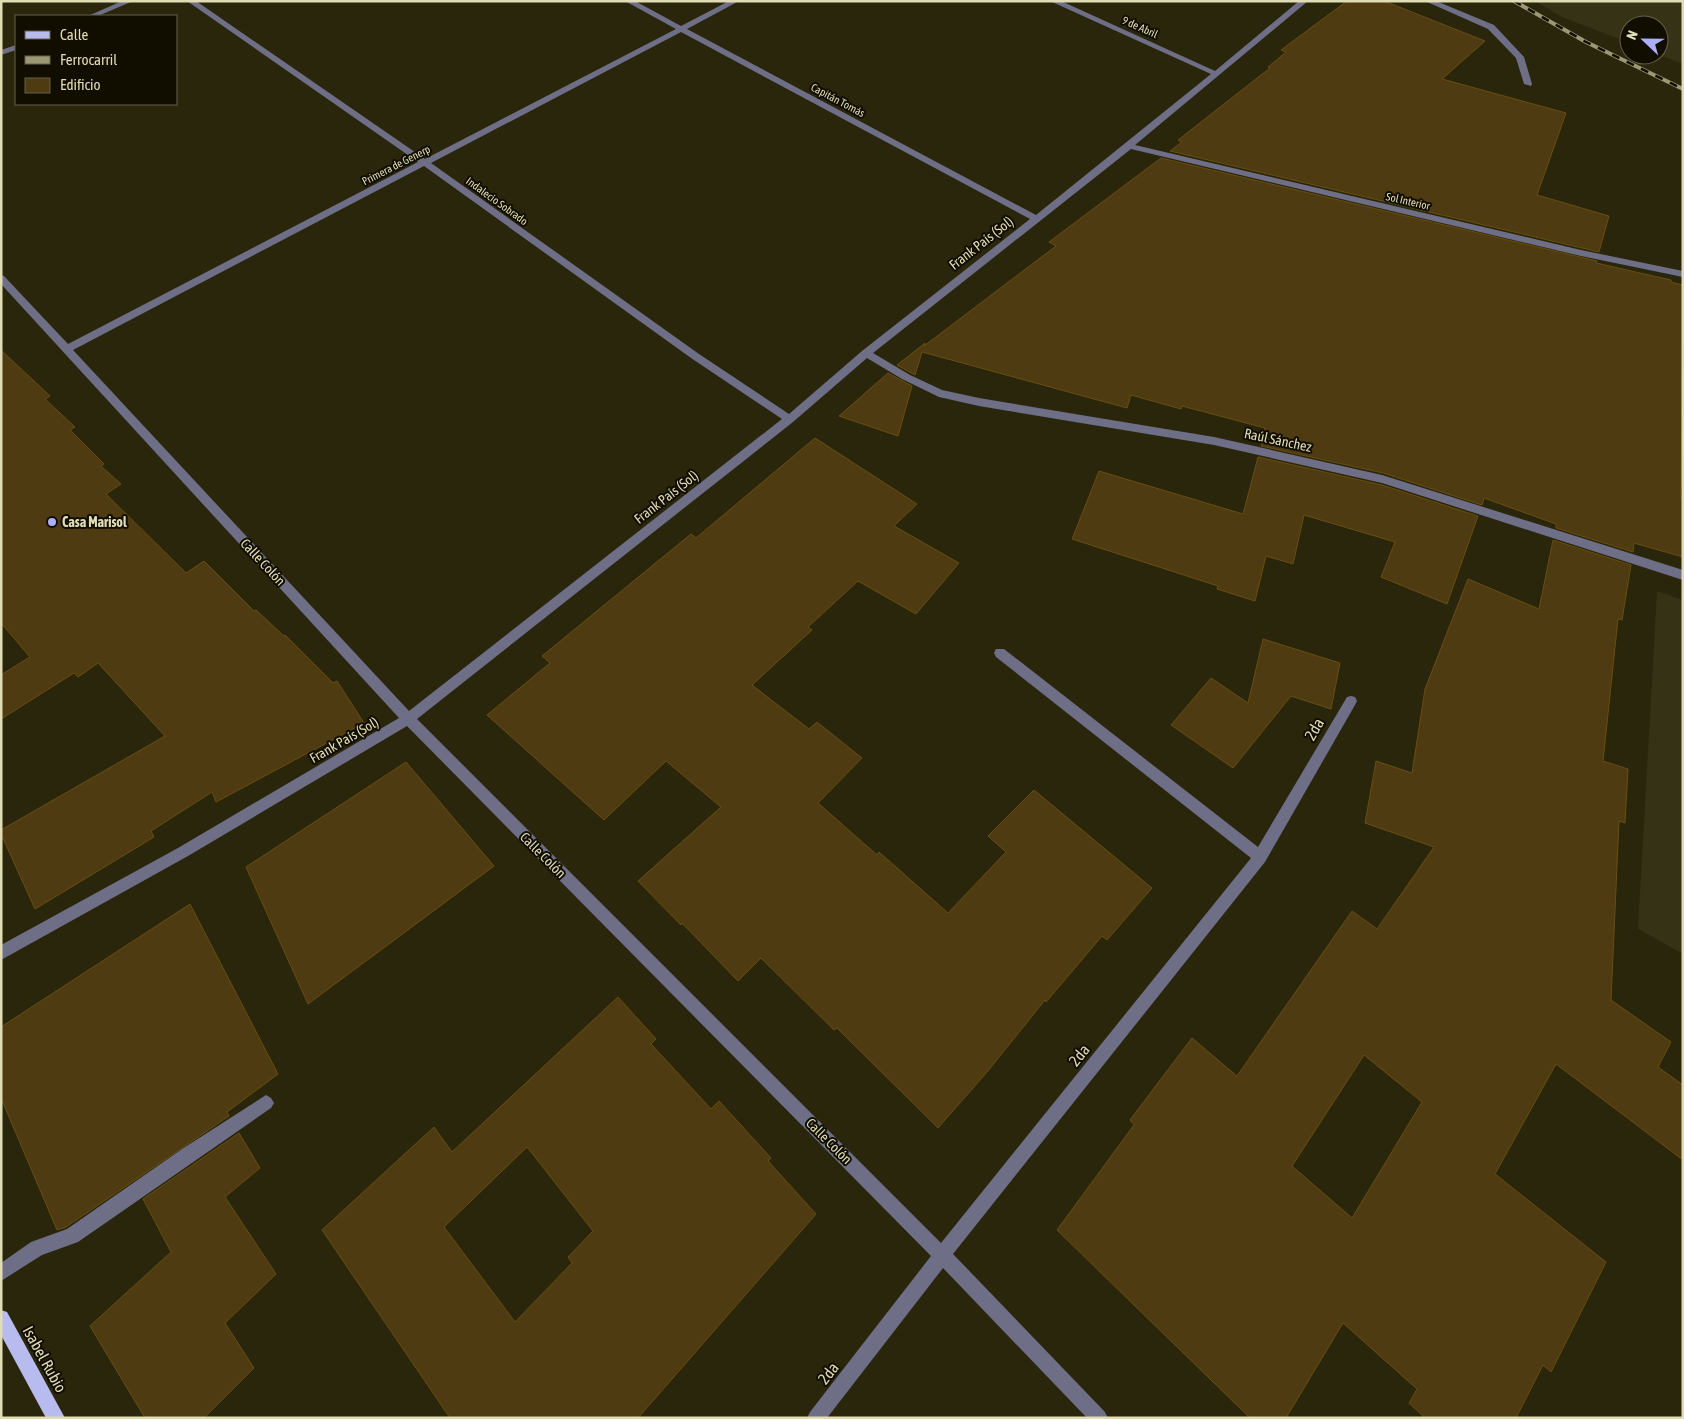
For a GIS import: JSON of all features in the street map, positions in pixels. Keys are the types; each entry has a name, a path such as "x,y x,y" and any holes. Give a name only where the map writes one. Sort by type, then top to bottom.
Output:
{"main road":[{"name":"Isabel Rubio","path":"1,1318 56,1418"}],"street":[{"path":"94,15 129,1"},
{"name":"Indalecio Sobrado","path":"191,1 425,163 695,356 789,419"},
{"name":"Capitán Tomás","path":"629,1 1036,219"},
{"name":"Primera de Generp","path":"67,349 735,1"},
{"name":"9 de Abril","path":"1054,1 1216,74"},
{"name":"Frank País (Sol)","path":"1,952 183,852 408,719 789,419 866,353 1129,146 1304,1"},
{"path":"1429,1 1491,27 1520,57 1528,84"},
{"path":"1,53 15,47"},
{"name":"Sol Interior","path":"1129,146 1581,253 1683,274"},
{"name":"Calle Colón","path":"1,278 408,719 942,1255 1099,1418"},
{"name":"Raúl Sánchez","path":"866,353 939,393 979,402 1214,441 1382,478 1683,575"},
{"path":"1000,653 1260,856"},
{"name":"2da","path":"816,1418 942,1255 1260,856 1351,700"},
{"path":"1,1273 37,1248 72,1236 266,1103"}],"shaded area":[{"path":"1535,1 1683,1 1683,64 1669,59 1669,15 1619,15 1619,39 1562,17"},
{"path":"1657,591 1683,600 1683,954 1638,929"}],"building":[{"path":"1347,1 1384,1 1485,41 1442,79 1566,113 1537,195 1609,216 1599,252 1170,151 1182,142 1178,140 1270,68 1268,67 1286,52 1281,50"},
{"path":"1161,158 1597,261 1596,263 1671,280 1671,282 1683,285 1681,498 1683,498 1683,557 1634,543 1633,552 1556,528 1556,524 1484,498 1482,505 1383,473 1261,446 1265,428 1182,406 1181,409 1131,395 1127,408 922,352 915,375 897,365 1056,246 1049,242"},
{"path":"1,350 50,396 45,399 75,427 70,430 104,464 101,466 121,484 106,494 186,573 204,561 254,611 256,610 285,635 333,683 337,681 364,723 216,802 212,792 151,831 154,837 35,909 1,834 1,830 165,736 98,663 78,677 74,673 1,719 1,675 30,657 1,623"},
{"path":"888,373 912,386 898,436 839,416"},
{"path":"815,438 917,504 894,526 959,563 916,614 858,581 808,627 812,630 752,685 809,729 817,722 862,758 818,803 877,855 879,852 948,913 1006,852 988,836 1034,790 1152,888 1107,940 1102,936 1046,1002 1045,1000 987,1072 938,1128 837,1028 834,1030 761,958 738,981 638,881 721,807 666,761 604,820 487,715 550,663 542,656 691,534 696,538"},
{"path":"1258,457 1382,485 1478,516 1447,604 1381,577 1395,542 1304,515 1293,564 1266,556 1255,601 1217,589 1218,586 1072,539 1099,471 1243,514"},
{"path":"1553,540 1631,565 1622,620 1618,619 1603,761 1628,769 1625,823 1619,821 1611,1000 1671,1042 1658,1067 1683,1085 1683,1160 1556,1064 1495,1174 1606,1262 1551,1372 1543,1365 1516,1418 1425,1418 1409,1403 1417,1389 1343,1323 1286,1418 1250,1418 1057,1230 1134,1125 1130,1120 1192,1038 1237,1076 1352,911 1377,929 1434,847 1365,823 1376,761 1412,773 1425,689 1468,579 1539,609","holes":["1364,1055 1422,1102 1352,1218 1292,1166"]},
{"path":"1263,639 1340,663 1331,709 1291,696 1233,768 1171,725 1211,678 1248,703"},
{"path":"406,762 494,866 308,1004 246,867"},
{"path":"190,904 278,1074 227,1112 229,1116 66,1227 57,1230 1,1098 1,1027"},
{"path":"618,997 656,1039 651,1044 711,1109 719,1101 771,1158 768,1161 816,1214 638,1418 450,1418 322,1230 434,1127 452,1152","holes":["527,1147 593,1231 568,1257 572,1263 515,1322 444,1227"]},
{"path":"239,1133 260,1168 225,1197 276,1274 225,1323 254,1368 204,1418 145,1418 90,1326 171,1252 143,1199"}],"railway":[{"path":"1514,1 1586,42 1683,89"}],"place":[{"name":"Casa Marisol","path":"52,522"}]}
